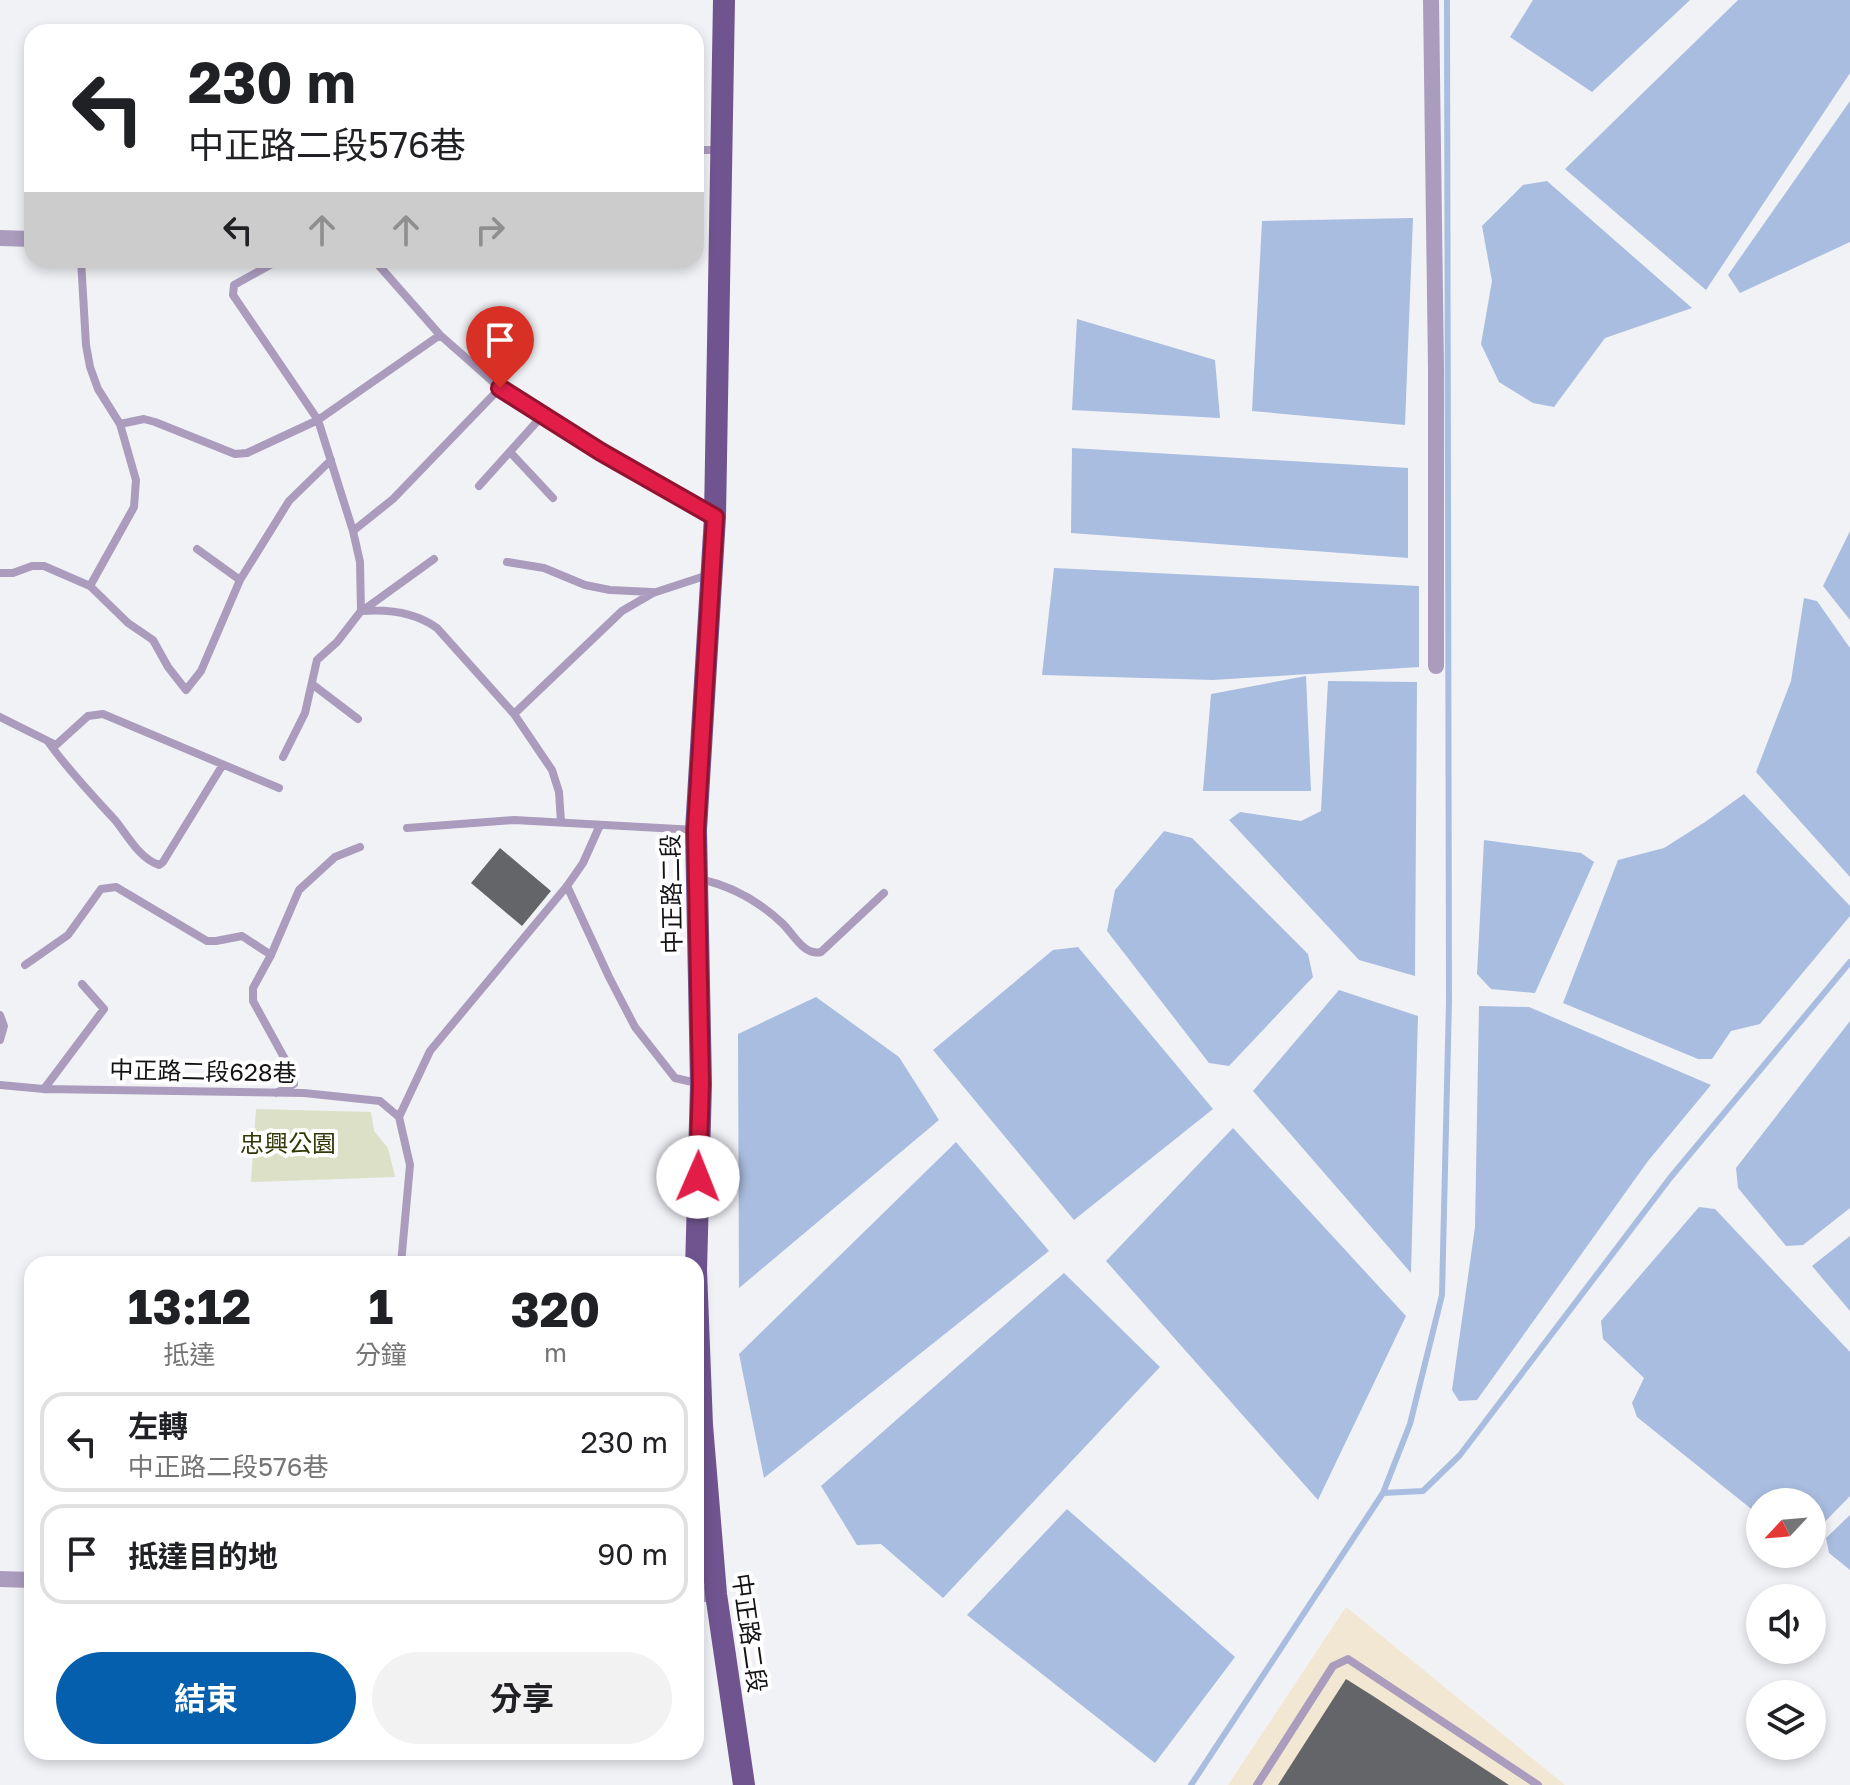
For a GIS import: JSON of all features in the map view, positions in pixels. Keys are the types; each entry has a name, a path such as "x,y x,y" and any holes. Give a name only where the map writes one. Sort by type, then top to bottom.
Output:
{"main road":[{"name":"中正路二段","path":"696,1256 701,1084 696,830 715,517 724,0"},
{"name":"中正路二段","path":"704,1510 706,1594 744,1785"}],"street":[{"path":"1431,0 1436,666"},
{"path":"0,238 24,239"},
{"path":"0,1579 24,1580"}],"lane":[{"path":"704,150 721,150"},
{"path":"81,268 90,367 98,389 120,424 136,480 134,507 90,586"},
{"path":"263,268 234,285 233,295 318,420 360,562 361,611"},
{"path":"381,268 440,335 500,388 542,416 715,517"},
{"path":"120,424 144,419 235,454 247,453 318,420 440,335"},
{"path":"353,531 393,499 500,388"},
{"path":"479,486 542,416"},
{"path":"510,452 553,498"},
{"path":"0,573 44,566 90,586 128,623 153,640 186,690 201,671 240,580 289,501 331,460"},
{"path":"197,549 240,580"},
{"path":"283,757 305,713 317,660 337,642 361,611 434,559"},
{"path":"507,562 544,568 585,585 653,593"},
{"path":"514,714 622,611 653,593 712,574"},
{"path":"361,611 392,610 429,622 437,628 514,714 556,778 561,822"},
{"path":"312,684 358,719"},
{"path":"0,717 56,745 95,713 279,788"},
{"path":"49,743 74,777 139,851 159,865 222,766"},
{"path":"407,828 514,820 696,830"},
{"path":"402,1256 410,1165 399,1117 430,1051 567,886 583,863 600,825"},
{"path":"275,1094 294,1084 292,1072 251,995 271,955 294,896 304,883 335,857 360,847"},
{"path":"699,879 723,884 751,899 814,953 821,952 884,893"},
{"path":"25,965 68,935 101,889 108,886 116,887 207,941 242,936 271,955"},
{"path":"567,886 635,1027 675,1078 701,1084"},
{"path":"44,1089 104,1009 82,984"},
{"path":"0,1015 4,1026 0,1040"},
{"name":"中正路二段628巷","path":"0,1085 44,1089 304,1093 380,1101 399,1117"},
{"path":"1257,1785 1333,1666 1348,1659 1538,1785"}],"shaded area":[{"path":"1346,1607 1565,1785 1228,1785"}],"green space":[{"name":"忠興公園","path":"256,1109 371,1112 374,1131 388,1148 395,1177 251,1182"}],"water":[{"path":"1533,0 1690,0 1592,92 1510,37"},
{"path":"1738,0 1850,0 1850,73 1706,290 1565,169"},
{"path":"1850,101 1850,242 1740,293 1728,275"},
{"path":"1547,181 1692,308 1605,338 1554,407 1533,403 1499,382 1481,344 1492,281 1482,226 1523,185"},
{"path":"1413,218 1405,425 1252,411 1262,221"},
{"path":"1077,319 1215,360 1220,418 1072,410"},
{"path":"1072,448 1408,468 1408,558 1071,533"},
{"path":"1850,531 1850,620 1823,586"},
{"path":"1054,568 1419,586 1419,667 1213,680 1042,675"},
{"path":"1804,598 1817,601 1850,648 1850,877 1756,772 1791,681"},
{"path":"1306,676 1311,791 1203,791 1211,694"},
{"path":"1328,681 1417,682 1415,976 1359,960 1229,820 1240,812 1301,821 1321,811"},
{"path":"1744,794 1850,906 1850,916 1760,1024 1731,1031 1712,1059 1698,1059 1563,1003 1618,860 1664,848"},
{"path":"1164,831 1192,838 1308,954 1313,977 1229,1066 1209,1063 1107,931 1115,890"},
{"path":"1484,840 1581,853 1594,862 1535,993 1491,989 1477,974"},
{"path":"1078,947 1213,1109 1074,1220 933,1050 1053,950"},
{"path":"1339,990 1418,1016 1411,1273 1253,1091"},
{"path":"816,997 899,1057 939,1120 739,1288 738,1034"},
{"path":"1479,1006 1529,1007 1711,1085 1648,1161 1477,1400 1459,1401 1452,1390 1475,1227"},
{"path":"1850,1021 1850,1208 1803,1245 1786,1246 1738,1188 1736,1168"},
{"path":"1233,1128 1406,1316 1318,1500 1106,1261"},
{"path":"956,1142 1049,1251 764,1478 739,1354"},
{"path":"1699,1207 1715,1209 1850,1352 1850,1496 1826,1521 1826,1488 1746,1488 1746,1505 1637,1417 1632,1403 1644,1378 1603,1339 1601,1321"},
{"path":"1850,1236 1850,1311 1812,1266"},
{"path":"1064,1273 1160,1367 943,1598 881,1544 857,1545 821,1486"},
{"path":"1067,1509 1235,1657 1155,1763 967,1615"},
{"path":"1850,1515 1850,1570 1829,1553 1826,1538"}],"building":[{"path":"500,848 551,891 522,926 471,883"},
{"path":"1346,1679 1373,1696 1509,1785 1278,1785"}],"waterway":[{"path":"1191,1785 1383,1493 1410,1424 1442,1295 1449,1001 1447,0"},
{"path":"1383,1493 1423,1491 1460,1455 1670,1178 1850,962"}],"route":[{"path":"500,388 601,452 715,517 696,830 701,1084 698,1177"}]}
